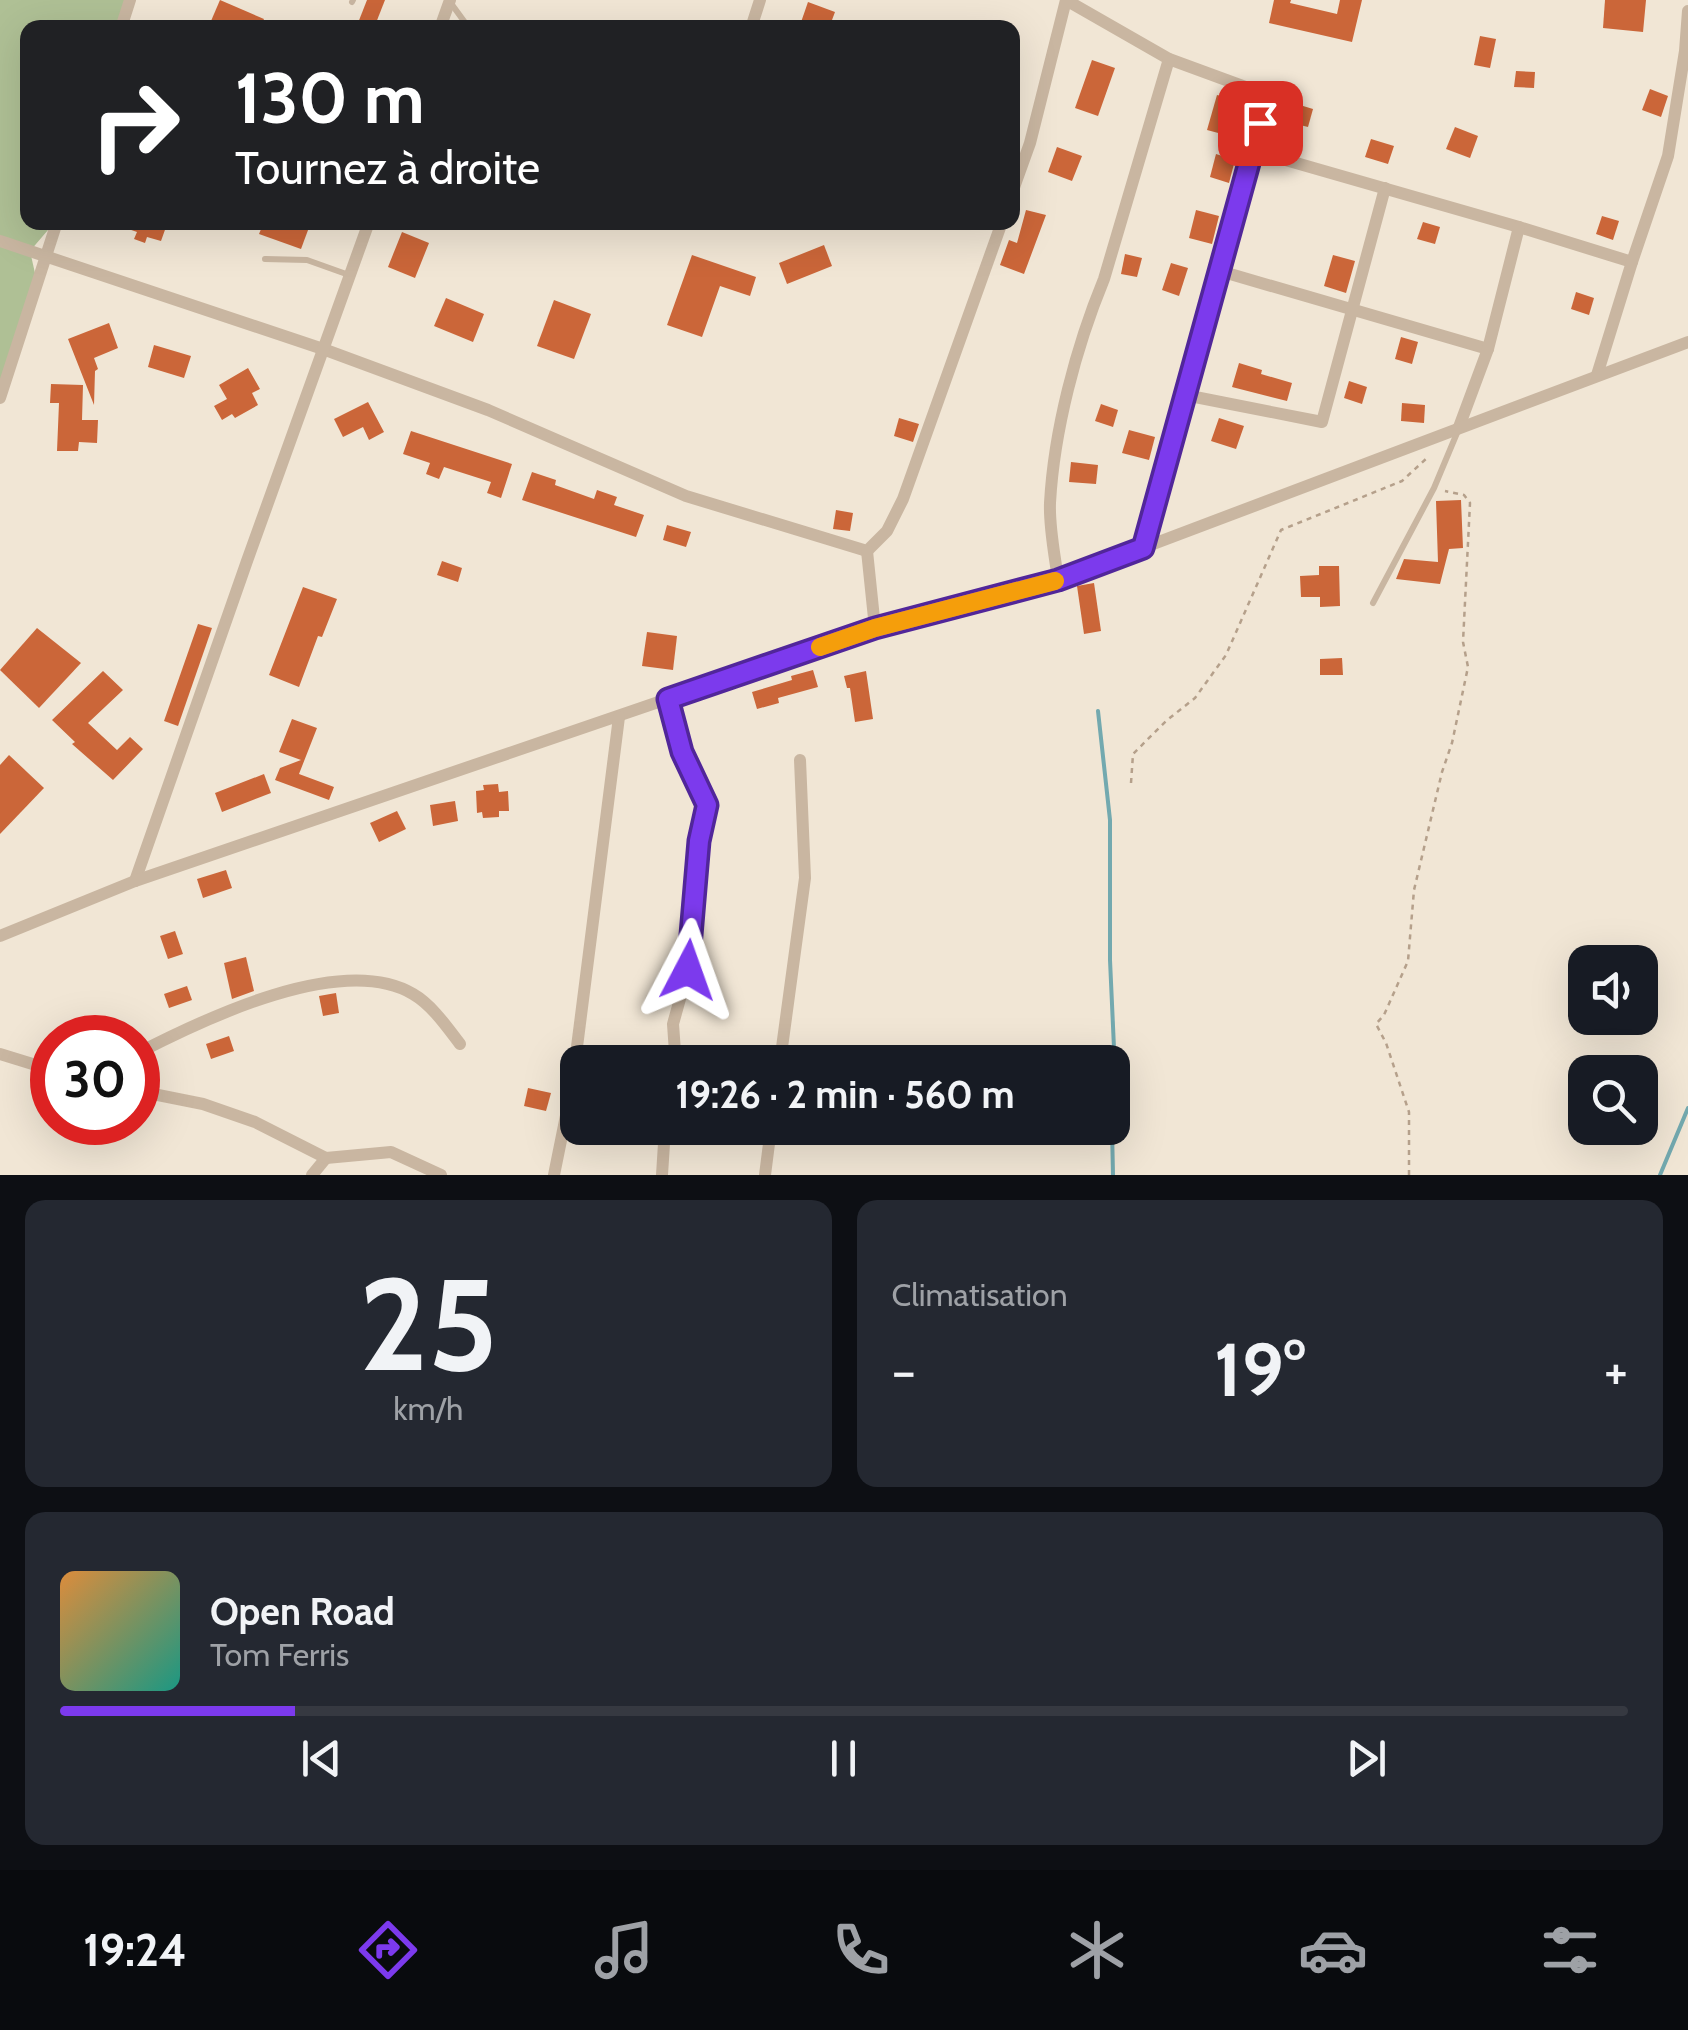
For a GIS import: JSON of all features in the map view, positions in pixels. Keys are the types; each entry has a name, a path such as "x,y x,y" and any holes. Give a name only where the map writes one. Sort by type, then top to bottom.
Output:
{"street":[{"path":"1020,170 1066,0 1169,59 1267,95 1143,548"},
{"path":"1597,375 1668,156 1688,11"},
{"path":"1058,580 1050,508 1058,432 1169,59"},
{"path":"1254,151 1632,262"},
{"path":"1186,395 1322,422 1385,188"},
{"path":"1459,427 1488,350 1519,227"},
{"path":"0,398 54,230"},
{"path":"135,881 366,230"},
{"path":"867,551 887,531 903,500 999,230"},
{"path":"0,240 323,349 488,410 686,496 867,551"},
{"path":"1220,271 1488,350"},
{"path":"0,936 135,881 875,628 1058,580 1688,342"},
{"path":"867,551 875,628"},
{"path":"668,699 682,752 707,805 699,841 688,970 672,1024 674,1045"},
{"path":"554,1175 572,1086 618,717"},
{"path":"782,1045 805,878 800,760"},
{"path":"160,1042 226,1010 324,982 375,980 414,994 460,1044"},
{"path":"0,1054 30,1063"},
{"path":"160,1095 203,1104 255,1122 326,1158 391,1152 441,1175"},
{"path":"662,1175 664,1145"},
{"path":"765,1175 769,1145"},
{"path":"312,1175 326,1158"}],"lane":[{"path":"264,259 307,260 350,275"},
{"path":"1373,603 1434,488 1459,427"}],"path":[{"path":"1131,783 1134,754 1195,698 1226,655 1281,530 1402,481 1430,454"},
{"path":"1409,1175 1409,1112 1376,1024 1384,1015 1408,961 1414,890 1468,667 1463,642 1470,503 1464,495 1434,488"}],"green space":[{"path":"0,0 134,0 127,20 20,20 20,230 48,230 30,251 37,282 0,397"}],"building":[{"path":"220,0 264,19 264,20 211,20"},
{"path":"367,0 385,0 377,20 359,20"},
{"path":"1274,0 1291,0 1290,3 1337,14 1340,0 1362,0 1352,42 1269,23"},
{"path":"1605,0 1646,0 1643,32 1603,28"},
{"path":"808,2 835,12 832,20 802,20"},
{"path":"1480,36 1496,39 1490,68 1474,65"},
{"path":"1092,60 1115,68 1098,116 1075,108"},
{"path":"1516,71 1535,72 1534,88 1514,87"},
{"path":"1650,89 1668,96 1661,117 1642,110"},
{"path":"1217,95 1233,99 1222,134 1207,130"},
{"path":"1290,102 1313,109 1308,127 1284,121"},
{"path":"1455,127 1478,136 1470,158 1446,149"},
{"path":"1371,139 1394,146 1388,164 1365,157"},
{"path":"1057,147 1082,156 1072,181 1048,172"},
{"path":"1216,154 1235,160 1229,183 1210,177"},
{"path":"1026,210 1046,215 1024,274 1000,265 1009,240 1017,243"},
{"path":"1196,210 1219,216 1212,244 1189,238"},
{"path":"1602,216 1619,221 1613,240 1596,234"},
{"path":"1423,222 1440,227 1435,244 1417,239"},
{"path":"131,230 165,230 161,241 147,237 145,243 134,239 137,232"},
{"path":"261,230 308,230 301,249 259,234"},
{"path":"402,232 429,243 415,278 388,267"},
{"path":"824,245 832,266 787,284 779,263"},
{"path":"1125,254 1142,258 1137,277 1121,274"},
{"path":"692,255 756,277 750,296 720,286 702,337 667,325"},
{"path":"1333,255 1355,261 1346,293 1324,286"},
{"path":"1171,263 1188,268 1179,296 1162,290"},
{"path":"1576,292 1594,298 1589,315 1571,309"},
{"path":"446,298 484,314 473,342 434,326"},
{"path":"554,300 591,314 574,359 537,346"},
{"path":"109,323 118,348 94,358 98,369 94,405 68,339"},
{"path":"1401,337 1418,342 1412,364 1395,359"},
{"path":"154,345 191,356 184,378 148,367"},
{"path":"1239,363 1292,383 1287,401 1232,387"},
{"path":"248,368 260,389 252,393 258,405 235,418 232,414 222,420 214,406 227,399 219,385"},
{"path":"1349,381 1367,387 1362,404 1344,398"},
{"path":"51,384 83,385 82,420 98,420 97,443 79,442 78,451 57,451 59,403 50,403"},
{"path":"368,402 384,432 369,440 363,427 343,437 334,419"},
{"path":"1402,403 1425,405 1424,423 1401,421"},
{"path":"1101,404 1118,410 1113,427 1095,421"},
{"path":"899,418 919,424 913,442 894,436"},
{"path":"1219,418 1244,426 1236,449 1211,441"},
{"path":"1129,430 1155,437 1149,460 1122,453"},
{"path":"411,431 512,464 501,498 487,493 491,482 444,467 439,479 426,474 430,463 403,454"},
{"path":"1071,462 1098,465 1096,484 1069,482"},
{"path":"532,472 594,499 597,490 617,497 614,505 644,515 636,537 522,500"},
{"path":"1461,500 1463,548 1449,549 1440,584 1396,579 1404,559 1438,562 1436,501"},
{"path":"836,510 853,513 850,531 833,529"},
{"path":"667,525 691,532 686,547 663,540"},
{"path":"442,561 462,568 458,582 437,575"},
{"path":"1319,566 1339,566 1340,606 1320,607 1320,597 1301,597 1300,576 1319,575"},
{"path":"1094,583 1101,631 1084,634 1077,586"},
{"path":"303,587 337,599 299,687 269,675"},
{"path":"198,624 212,628 178,726 164,721"},
{"path":"37,628 81,663 39,708 0,670"},
{"path":"647,632 677,636 673,670 642,666"},
{"path":"1342,658 1343,675 1320,675 1320,659"},
{"path":"813,670 818,687 778,698 779,703 757,709 752,692"},
{"path":"103,671 123,690 88,723 117,750 130,737 143,749 113,780 72,744 75,742 52,720"},
{"path":"866,671 873,719 855,722 850,688 844,676"},
{"path":"292,719 317,728 299,774 334,787 329,800 275,780 280,768 301,760 279,752"},
{"path":"9,755 44,788 0,834 0,765"},
{"path":"264,774 271,793 222,812 215,793"},
{"path":"498,784 499,792 508,791 509,811 499,811 499,817 483,818 482,812 477,813 476,791 484,790 483,785"},
{"path":"455,801 458,821 433,826 430,805"},
{"path":"397,811 406,829 379,842 370,823"},
{"path":"226,870 232,888 203,898 197,879"},
{"path":"175,931 183,954 168,959 160,936"},
{"path":"246,957 254,991 232,999 224,963"},
{"path":"187,986 192,1000 169,1008 164,994"},
{"path":"336,993 339,1013 323,1016 319,996"},
{"path":"229,1036 234,1051 211,1059 206,1044"},
{"path":"528,1088 551,1093 546,1111 524,1106"}],"waterway":[{"path":"1098,711 1110,820 1114,1045"},
{"path":"1660,1175 1688,1108"},
{"path":"1112,1145 1113,1175"}],"slow traffic":[{"path":"820,647 875,628 1055,581"}],"route":[{"path":"688,970 699,841 707,805 682,752 668,699 875,628 1058,580 1143,548 1260,123"}]}
